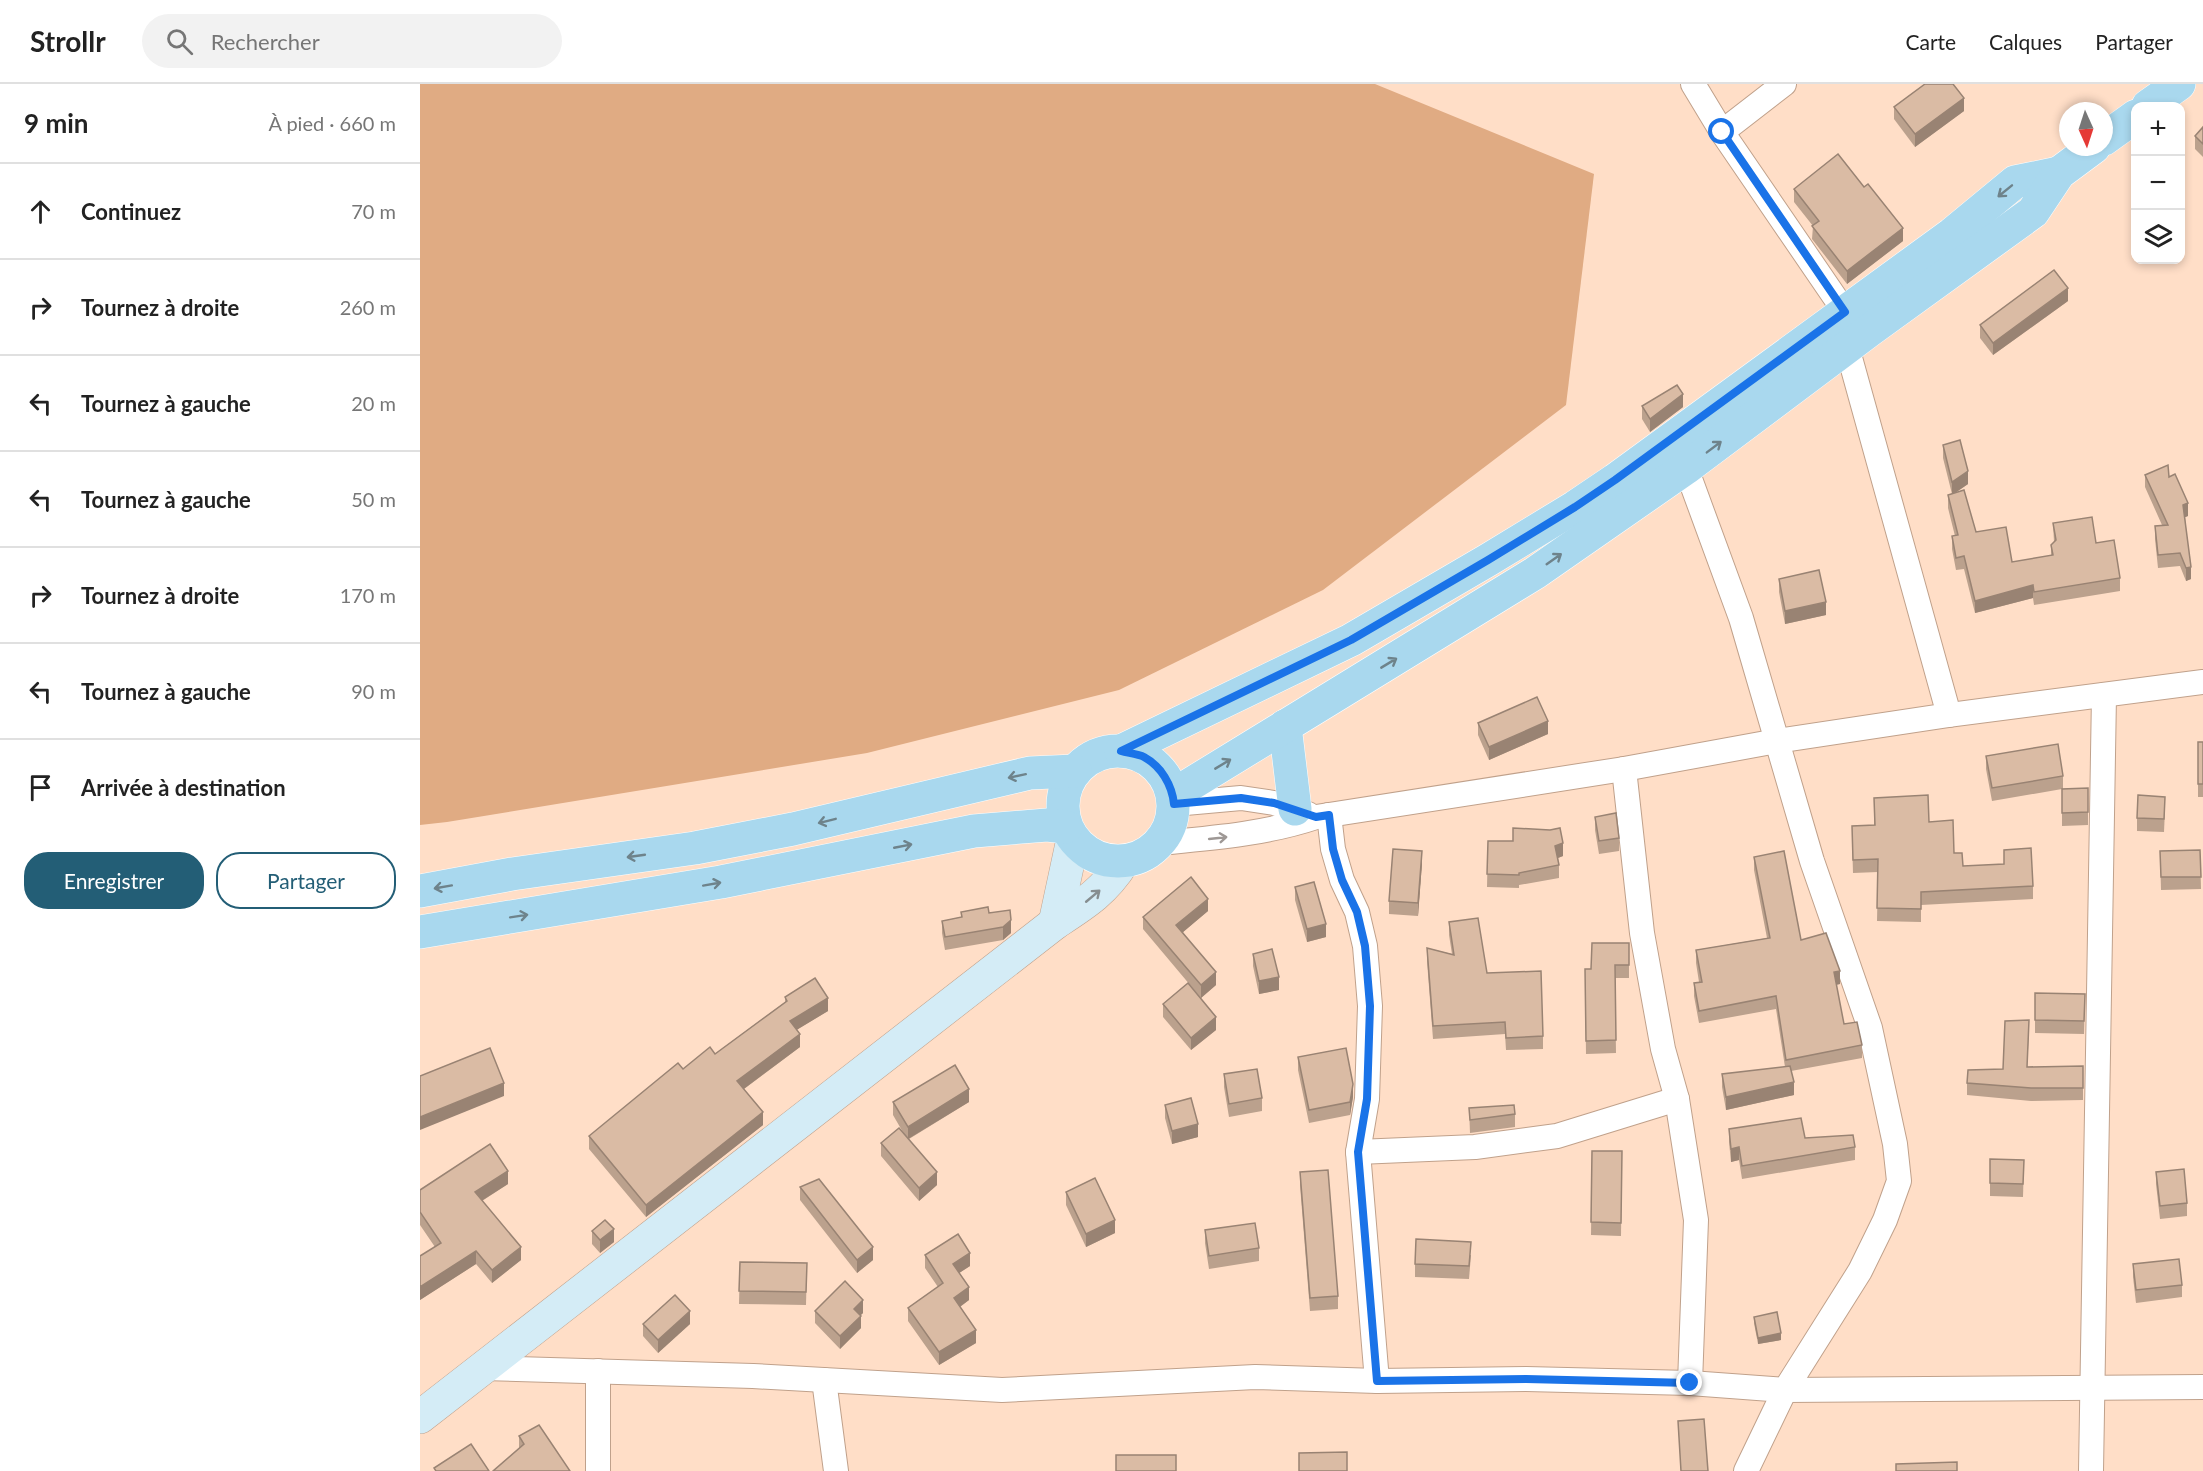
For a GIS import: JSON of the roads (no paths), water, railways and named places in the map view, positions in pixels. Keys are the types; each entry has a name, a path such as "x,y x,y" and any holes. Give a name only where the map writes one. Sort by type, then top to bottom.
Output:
{"main road":[{"path":"2154,102 2179,84"},
{"path":"2113,133 2131,120"},
{"path":"1173,799 1285,726 1535,573 1686,468 2033,212 2059,173 2082,156"},
{"path":"1121,751 1351,640 1488,560 1607,485 1952,234 2015,182 2059,173"},
{"path":"1285,726 1313,814"},
{"path":"420,932 721,882 974,831 1047,825 1069,833 1087,852 1095,856 1104,860 1123,861 1143,856 1160,843 1171,825 1173,799 1163,773 1144,757 1121,751 1108,751 1084,762 1075,771 1063,798 1069,833 1055,923"},
{"path":"420,891 512,874 695,848 793,829 1030,773 1075,771"},
{"path":"420,1417 1055,923 1089,901 1111,881 1123,861"}],"street":[{"path":"1693,84 1722,132 1845,312"},
{"path":"1722,132 1784,84"},
{"path":"1847,347 1949,715"},
{"path":"1686,468 1741,618 1812,861 1870,1028 1895,1144 1899,1181 1885,1220 1860,1271 1785,1390 1746,1471"},
{"path":"1160,843 1246,835 1286,827 1313,814 1624,769 1777,741 1949,715 2203,682"},
{"path":"2091,1471 2104,695"},
{"path":"1624,769 1642,933 1664,1050 1677,1099 1696,1220 1690,1383"},
{"path":"1173,799 1241,798 1274,803 1313,814 1333,849 1342,880 1357,912 1365,946 1370,1006 1367,1099 1358,1152 1377,1381"},
{"path":"1358,1152 1475,1148 1557,1136 1677,1099"},
{"path":"483,1368 824,1380 1002,1390 1256,1377 1377,1381 1526,1379 1690,1383 1785,1390 2203,1388"},
{"path":"598,1371 598,1471"},
{"path":"824,1380 836,1471"}]}
